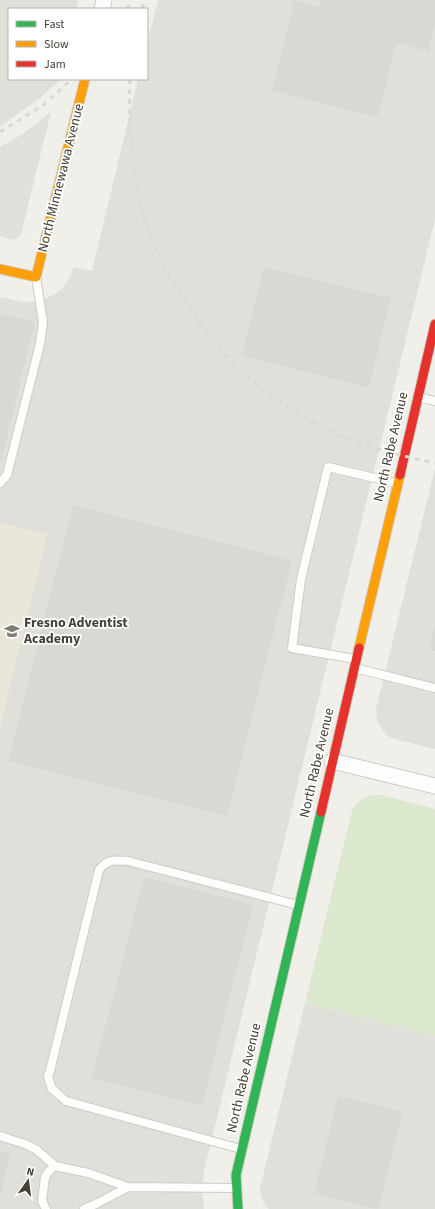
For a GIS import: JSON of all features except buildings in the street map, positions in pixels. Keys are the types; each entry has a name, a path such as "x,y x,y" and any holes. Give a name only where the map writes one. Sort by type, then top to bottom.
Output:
{"street":[{"name":"North Minnewawa Avenue","path":"36,277 85,80"},
{"path":"0,269 36,277"},
{"name":"North Rabe Avenue","path":"238,1209 236,1175 435,324"},
{"path":"332,761 435,786"}],"lane":[{"path":"0,483 7,475 40,344 43,322 36,277"},
{"path":"418,396 435,402"},
{"path":"397,484 328,467 302,579 292,648 355,664 435,688"},
{"path":"242,1149 66,1101 52,1089 48,1077 50,1067 99,870 105,863 115,860 128,861 298,905"},
{"path":"0,1136 25,1144 37,1150 55,1166 88,1173 128,1187 237,1188"},
{"path":"46,1209 42,1201 45,1177 55,1166"},
{"path":"84,1209 128,1187"}],"shaded area":[{"path":"0,0 78,0 76,8 8,8 8,80 59,81 40,98 0,126"},
{"path":"158,0 435,0 435,219 204,1171 202,1190 204,1209 0,1209 0,727 47,534 0,523 0,297 24,302 40,301 62,289 74,267 92,271 138,80 148,80 148,40"},
{"path":"51,112 21,234 18,238 13,240 0,236 0,147 21,135"},
{"path":"435,468 435,749 388,736 377,721 376,709"},
{"name":"Fresno Adventist Academy","path":"0,523 47,534 0,727"},
{"path":"305,1003 435,1036 435,1209 269,1209 265,1205 261,1196 260,1188"}],"green space":[{"path":"372,795 381,795 435,809 435,1036 305,1003 352,811 360,801"}],"railway":[{"path":"128,8 132,0"},
{"path":"142,8 145,0"},
{"path":"0,132 42,106 71,80"},
{"path":"130,80 129,111 133,158 146,225 160,258 191,310 210,338 239,369 289,408 326,428 370,447 435,463"}],"traffic: fast":[{"path":"238,1209 236,1175 321,812"}],"traffic: slow":[{"path":"0,269 36,277 85,80"},
{"path":"359,648 400,475"}],"traffic: jam":[{"path":"400,475 435,324"},
{"path":"321,812 359,648"}],"place":[{"name":"Fresno Adventist Academy","path":"12,631"}]}
